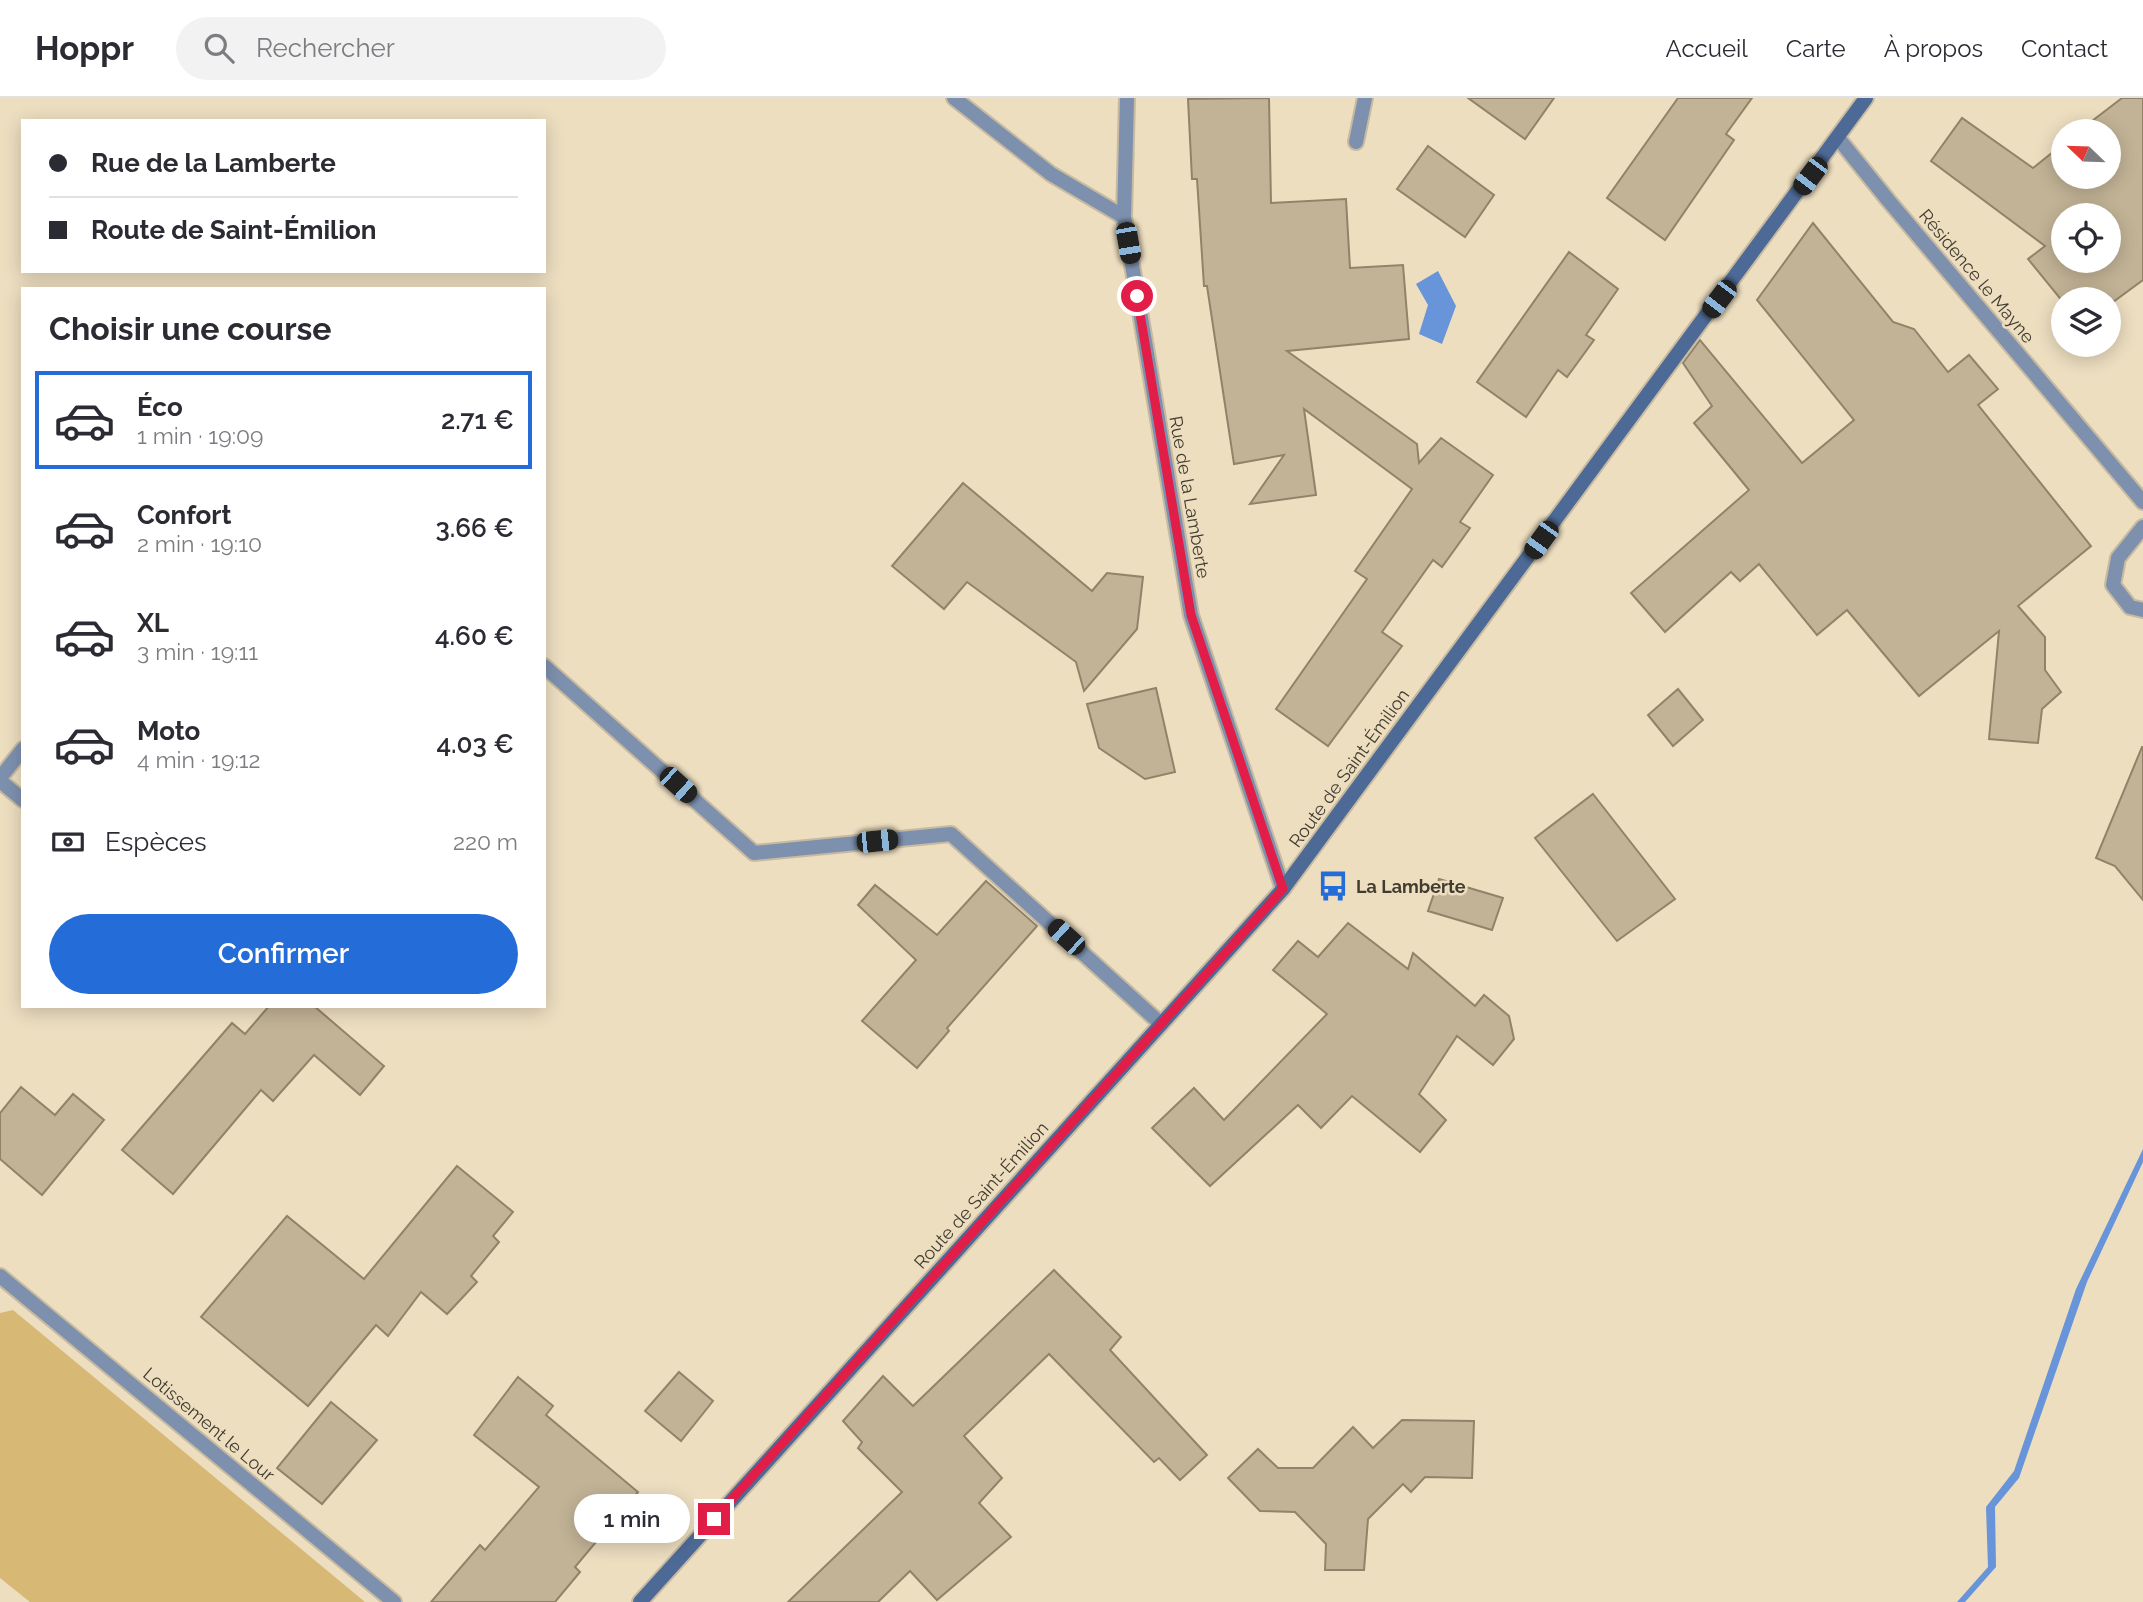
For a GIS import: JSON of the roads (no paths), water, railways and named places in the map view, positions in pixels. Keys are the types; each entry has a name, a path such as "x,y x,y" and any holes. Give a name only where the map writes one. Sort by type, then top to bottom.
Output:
{"street":[{"path":"954,98 1051,174 1124,216"},
{"name":"Rue de la Lamberte","path":"1127,98 1124,216 1191,615 1283,889"},
{"path":"1356,142 1365,98"},
{"name":"Route de Saint-Émilion","path":"640,1602 1283,889 1866,98"},
{"name":"Résidence le Mayne","path":"1838,138 1896,211 2143,502"},
{"path":"2143,527 2118,558 2113,585 2130,607 2143,610"},
{"path":"546,668 754,853 951,834 1161,1024"},
{"path":"21,752 0,779 21,798"},
{"name":"Lotissement le Lour","path":"0,1276 394,1602"}],"water":[{"path":"1438,271 1456,306 1442,344 1419,334 1428,305 1416,284"},
{"path":"2143,1149 2143,1162 2087,1282 2019,1478 1995,1507 1996,1567 1965,1602 1957,1602 1988,1567 1986,1507 2014,1471 2076,1289"}],"place":[{"name":"La Lamberte","path":"1333,886"}]}
